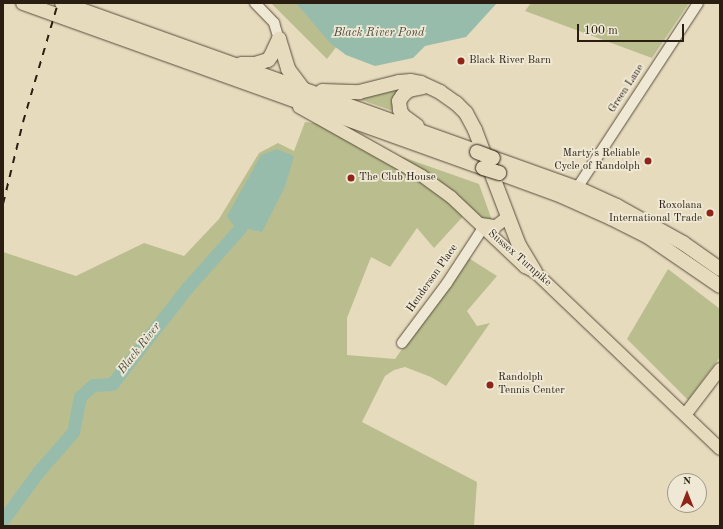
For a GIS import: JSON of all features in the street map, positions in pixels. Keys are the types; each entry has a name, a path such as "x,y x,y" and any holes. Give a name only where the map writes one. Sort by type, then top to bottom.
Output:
{"highway":[{"path":"22,3 562,196 611,218 653,240 720,286"},
{"path":"62,3 577,188 642,218 683,243 720,269"},
{"path":"232,64 263,62 271,56 279,39"},
{"path":"279,39 288,68 305,90"},
{"path":"305,90 359,92 399,82 411,81 432,88 449,97 456,103 470,121 518,245 535,272"},
{"path":"432,88 420,87 409,90 401,98 399,107 401,113 406,119 439,138"}],"main road":[{"name":"Sussex Turnpike","path":"272,92 422,176 451,197 525,267 535,272 720,449"},
{"path":"482,226 496,226 504,220 507,215"},
{"path":"685,414 720,369"}],"street":[{"path":"255,3 274,23 279,39"},
{"name":"Green Lane","path":"577,188 698,3"},
{"name":"Henderson Place","path":"402,342 447,283 482,226"}],"shaded area":[{"path":"271,3 370,3 327,59"},
{"path":"531,3 689,3 652,58 525,11"},
{"path":"402,86 393,111 353,97"},
{"path":"305,122 321,124 374,147 479,184 499,240 468,211 434,248 417,228 390,267 371,257 347,318 347,355 395,359 467,257 497,276 467,311 477,326 490,323 446,386 431,377 405,367 394,370 385,376 362,422 477,482 474,526 3,526 3,252 76,276 144,243 184,256 219,219 259,153 278,143 294,151"},
{"path":"668,269 720,309 720,357 688,400 627,339"}],"water":[{"name":"Black River Pond","path":"296,3 497,3 466,37 425,46 413,58 375,66 346,55 330,43"},
{"path":"277,149 294,156 285,187 262,232 234,226 227,216 261,155"}],"waterway":[{"name":"Black River","path":"3,520 38,472 73,432 80,397 93,385 112,384 187,288 241,227"}],"railway":[{"path":"3,204 23,122 58,3"}],"place":[{"name":"Black River Barn","path":"461,61"},
{"name":"Marty's Reliable Cycle of Randolph","path":"648,161"},
{"name":"The Club House","path":"351,178"},
{"name":"Roxolana International Trade","path":"710,213"},
{"name":"Randolph Tennis Center","path":"490,385"}]}
